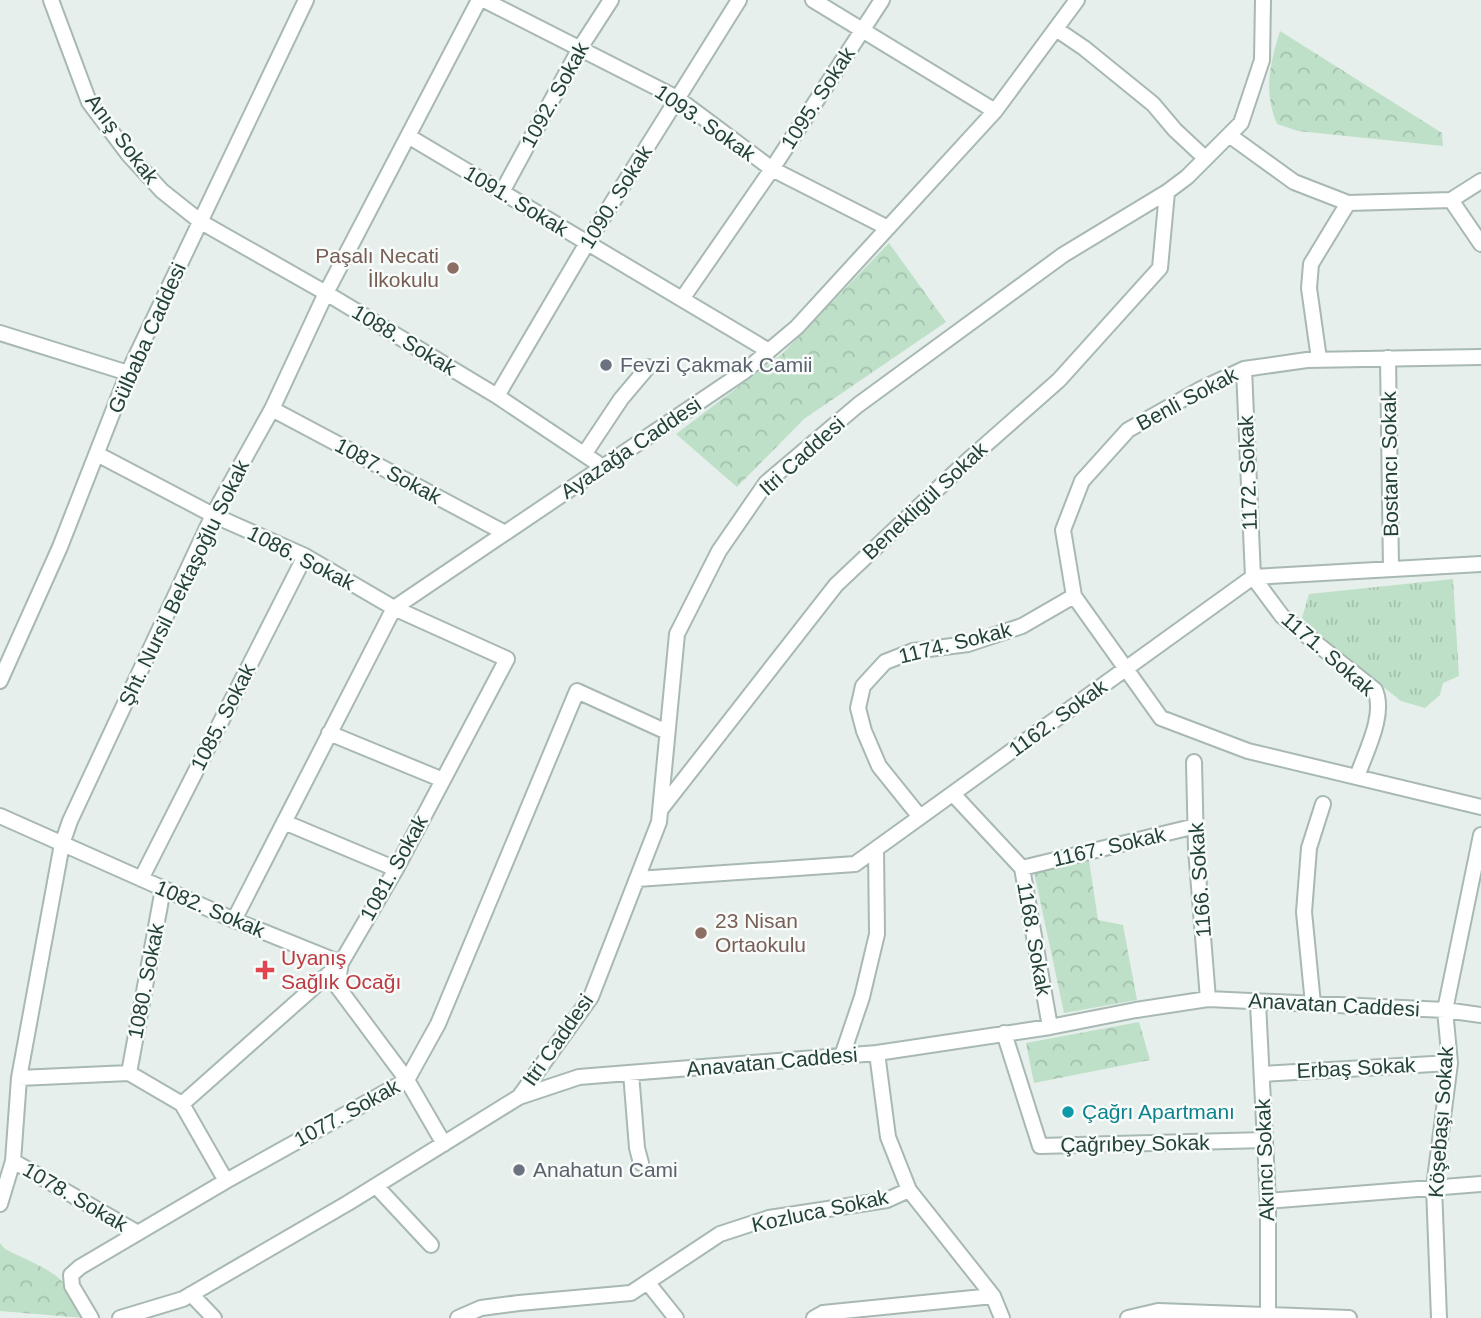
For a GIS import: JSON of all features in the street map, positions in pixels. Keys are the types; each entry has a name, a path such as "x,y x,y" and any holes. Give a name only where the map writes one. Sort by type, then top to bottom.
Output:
{"street":[{"name":"Anış Sokak","path":"51,0 89,102 129,155 162,191 201,222"},
{"name":"Gülbaba Caddesi","path":"0,681 60,547 128,373 306,0"},
{"name":"1093. Sokak","path":"481,0 677,98 772,169 888,228"},
{"name":"Şht. Nursil Bektaşoğlu Sokak","path":"0,1204 13,1161 19,1078 62,844 213,515 272,409 326,293 481,0"},
{"name":"1092. Sokak","path":"502,192 580,48 611,0"},
{"name":"1090. Sokak","path":"497,396 587,243 739,0"},
{"path":"813,0 995,111"},
{"name":"1095. Sokak","path":"682,299 772,169 882,0"},
{"name":"Ayazağa Caddesi","path":"233,920 394,608 746,371 797,327 995,111 1077,0"},
{"name":"Itri Caddesi","path":"519,1097 591,997 659,822 677,634 719,551 766,483 858,405 1063,255 1167,192 1241,123 1262,60 1263,0"},
{"path":"1056,29 1153,104 1175,130 1205,158"},
{"path":"1229,135 1294,182 1348,203 1451,200 1481,181"},
{"name":"1091. Sokak","path":"408,136 769,351"},
{"name":"Benekligül Sokak","path":"660,810 836,584 965,463 1059,380 1160,268 1167,192"},
{"path":"1451,200 1481,244"},
{"path":"1319,359 1309,288 1311,264 1348,203"},
{"name":"1088. Sokak","path":"201,222 326,293 497,396 603,467"},
{"path":"0,333 128,373"},
{"name":"Benli Sokak","path":"1481,357 1319,359 1244,369 1199,390 1128,430 1083,481 1063,530 1074,596 1161,718 1248,751 1481,807"},
{"name":"Bostancı Sokak","path":"1388,358 1391,569"},
{"path":"585,453 621,399 648,367"},
{"name":"1172. Sokak","path":"1244,369 1253,577"},
{"name":"1087. Sokak","path":"272,409 505,533"},
{"name":"1086. Sokak","path":"97,454 213,515 305,556 394,608 507,659"},
{"name":"1085. Sokak","path":"141,879 305,556"},
{"path":"1253,577 1481,564"},
{"name":"1162. Sokak","path":"637,879 855,864 1253,577"},
{"name":"1171. Sokak","path":"1253,577 1282,616 1375,690 1379,699 1374,726 1357,778"},
{"name":"1174. Sokak","path":"920,817 879,766 864,731 858,708 863,686 885,662 913,651 968,644 1022,626 1074,596"},
{"name":"1081. Sokak","path":"182,1104 341,963 396,869 507,659"},
{"name":"1077. Sokak","path":"91,1318 72,1286 71,1275 80,1267 226,1181 407,1080 438,1024 578,691 667,732"},
{"path":"329,733 443,780"},
{"name":"1166. Sokak","path":"1194,762 1208,999"},
{"name":"1168. Sokak","path":"953,793 1021,868 1050,1027"},
{"path":"1313,1004 1304,912 1309,848 1323,804"},
{"name":"1082. Sokak","path":"0,816 233,920 341,963"},
{"path":"284,822 396,869"},
{"name":"1167. Sokak","path":"1021,868 1196,826"},
{"name":"Köşebaşı Sokak","path":"1439,1318 1434,1187 1450,1063 1445,1010 1481,838"},
{"path":"842,1056 862,997 877,934 876,849"},
{"name":"1080. Sokak","path":"129,1073 163,889"},
{"path":"341,963 337,986 407,1080 444,1144"},
{"name":"Anavatan Caddesi","path":"120,1318 183,1299 376,1186 519,1097 579,1077 877,1053 1050,1027 1208,999 1445,1010 1481,1015"},
{"name":"Akıncı Sokak","path":"1258,1003 1268,1201 1268,1316"},
{"name":"Çağrıbey Sokak","path":"1004,1033 1040,1146 1265,1140"},
{"path":"877,1053 888,1137 909,1190 993,1296 1002,1318"},
{"name":"Erbaş Sokak","path":"1262,1074 1450,1063"},
{"path":"19,1078 129,1073 182,1104 226,1181"},
{"path":"631,1073 637,1149 641,1163"},
{"name":"1078. Sokak","path":"13,1161 138,1233"},
{"path":"1268,1201 1481,1184"},
{"path":"376,1186 431,1245"},
{"name":"Kozluca Sokak","path":"458,1318 481,1308 631,1293 720,1234 769,1218 887,1200 909,1190"},
{"path":"648,1283 676,1318"},
{"path":"191,1294 214,1318"},
{"path":"814,1318 823,1313 993,1296"},
{"path":"1128,1318 1158,1311 1349,1318"}],"green space":[{"path":"1280,31 1442,133 1443,146 1298,131 1277,124 1269,89 1273,55"},
{"path":"889,243 946,322 804,419 737,487 676,434 782,354"},
{"path":"1453,579 1459,676 1443,683 1440,695 1425,708 1401,701 1320,637 1302,618 1309,594"},
{"path":"1089,860 1098,920 1123,925 1137,1000 1064,1013 1034,872"},
{"path":"1139,1022 1150,1060 1034,1083 1026,1043"},
{"path":"0,1243 5,1249 54,1274 63,1282 78,1303 84,1318 0,1311"}],"place":[{"name":"Paşalı Necati İlkokulu","path":"453,268"},
{"name":"Fevzi Çakmak Camii","path":"606,365"},
{"name":"23 Nisan Ortaokulu","path":"701,933"},
{"name":"Uyanış Sağlık Ocağı","path":"265,970"},
{"name":"Çağrı Apartmanı","path":"1068,1112"},
{"name":"Anahatun Cami","path":"519,1170"}]}
